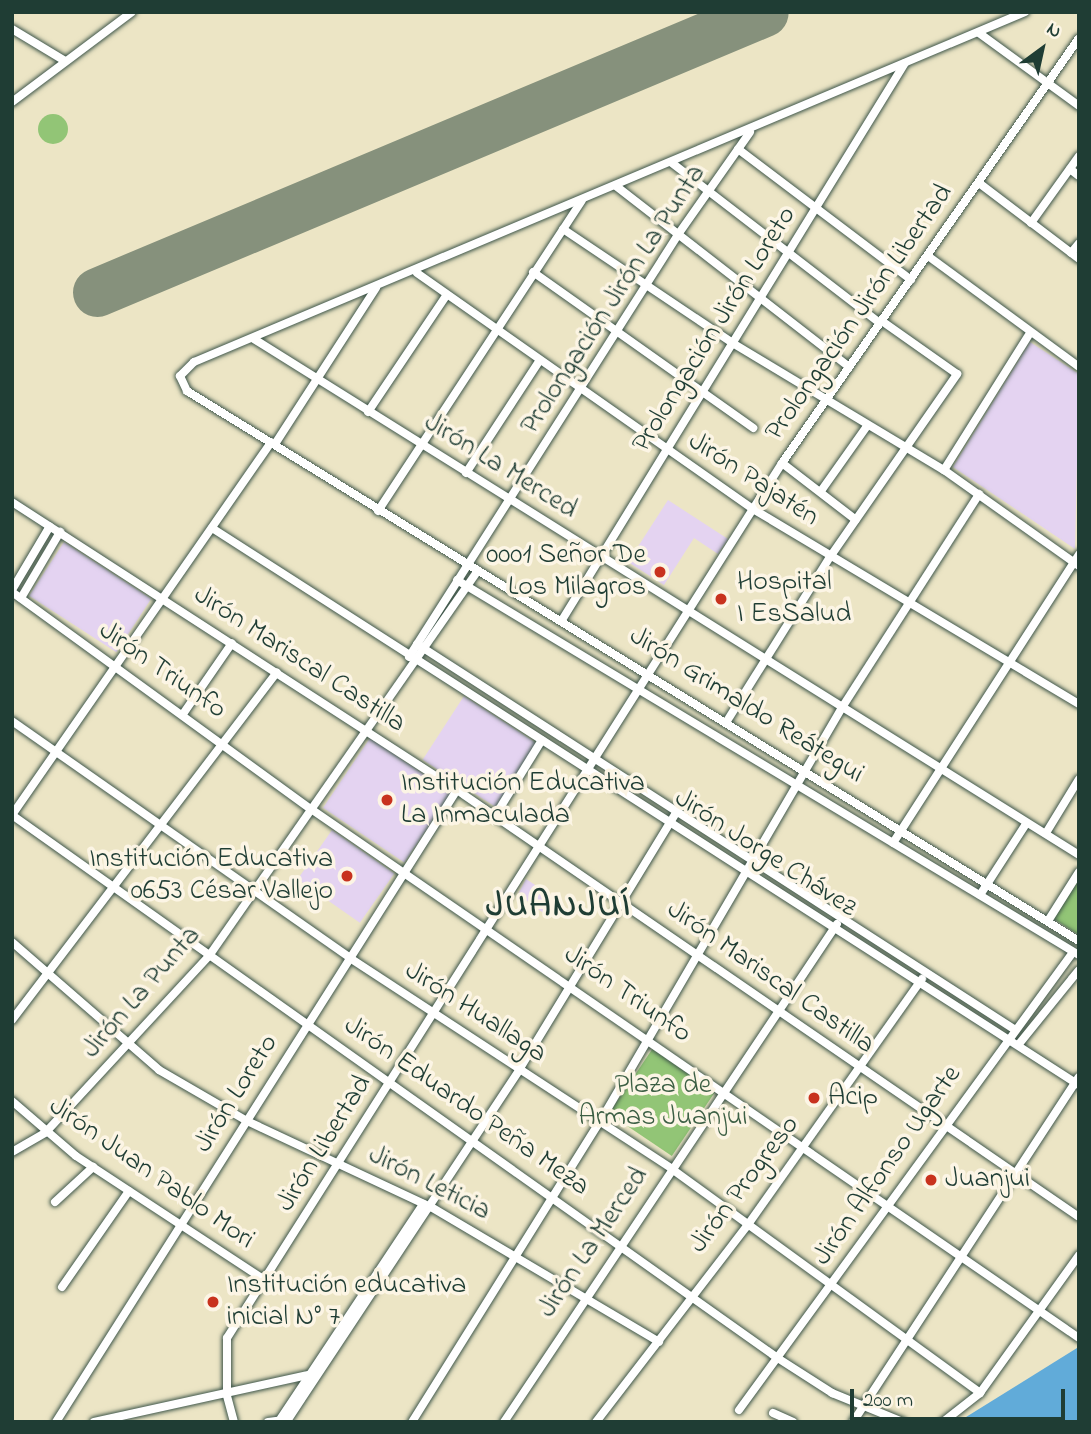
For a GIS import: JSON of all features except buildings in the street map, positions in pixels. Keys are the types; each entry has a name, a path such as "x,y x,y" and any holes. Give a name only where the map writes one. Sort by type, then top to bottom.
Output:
{"street":[{"path":"12,102 132,12"},
{"path":"254,339 417,273 1025,12"},
{"path":"12,29 65,61"},
{"path":"979,33 1079,106"},
{"name":"Prolongación Jirón Libertad","path":"641,690 782,463 1079,38"},
{"name":"Prolongación Jirón Loreto","path":"562,620 905,63"},
{"name":"Prolongación Jirón La Punta","path":"474,568 644,286 752,130"},
{"path":"738,149 911,280"},
{"path":"1031,223 1079,156"},
{"path":"672,163 881,322 957,374 830,557 727,720"},
{"path":"1070,169 1079,176"},
{"path":"979,183 1075,256 1079,243"},
{"path":"616,186 849,367"},
{"path":"378,511 417,442 583,200"},
{"path":"563,229 734,344 944,470 1077,561 1011,667 893,843"},
{"path":"928,257 1079,367"},
{"path":"533,272 753,428"},
{"name":"Jirón Pajatén","path":"417,273 667,452 753,509 906,605 1079,704"},
{"path":"12,815 58,754 160,597 273,443 377,287"},
{"path":"368,412 446,296"},
{"path":"944,470 1030,333"},
{"name":"Jirón Grimaldo Reátegui","path":"254,339 194,362 180,376 187,391 378,511 727,720 1079,942"},
{"name":"Jirón La Merced","path":"254,339 1079,855"},
{"path":"466,473 540,360"},
{"path":"821,491 867,426"},
{"path":"782,463 856,520"},
{"path":"412,1422 512,1253 601,1120 843,706 979,494"},
{"name":"Jirón Mariscal Castilla","path":"12,502 457,790 699,954 859,1069 1079,1217"},
{"path":"12,604 50,526"},
{"name":"Jirón Jorge Chávez","path":"212,528 413,659 592,769 920,983 1077,1081"},
{"path":"16,594 60,532"},
{"name":"Jirón La Punta","path":"12,1152 46,1132 130,1046 209,957 368,731 413,659 417,644 457,580 474,568"},
{"name":"Jirón La Punta","path":"413,659 426,650 468,587 474,568"},
{"name":"Jirón Grimaldo Reátegui","path":"457,580 799,783 1075,955"},
{"name":"Jirón Triunfo","path":"16,594 225,743 311,809 724,1089 1079,1338"},
{"path":"183,714 232,643"},
{"name":"Jirón Jorge Chávez","path":"417,644 755,859 841,918 1014,1029"},
{"path":"12,1020 158,824 225,743 277,672"},
{"name":"Jirón Libertad","path":"234,1422 227,1395 228,1338 538,847 592,769 641,690"},
{"name":"Jirón Huallaga","path":"12,721 350,958 672,1169 980,1393"},
{"path":"495,816 542,740"},
{"path":"1046,834 1079,779"},
{"name":"Jirón Loreto","path":"56,1422 184,1225 307,1024 457,790"},
{"path":"268,1422 285,1420 427,1205 475,1138 677,811"},
{"name":"Jirón Eduardo Peña Meza","path":"12,815 209,957 475,1138 776,1357 861,1406 903,1422"},
{"path":"980,895 1026,824"},
{"path":"1048,920 1079,873"},
{"name":"Jirón La Merced","path":"504,1422 619,1243 841,918"},
{"name":"Jirón Leticia","path":"12,943 130,1046 247,1121 427,1205 660,1342"},
{"name":"Jirón Alfonso Ugarte","path":"739,1410 891,1206 944,1125 1007,1037 1075,955"},
{"path":"1019,1044 1079,970"},
{"name":"Jirón Progreso","path":"596,1422 660,1342 690,1296 747,1226 926,973"},
{"path":"853,1422 903,1338 1077,1081"},
{"name":"Jirón Juan Pablo Mori","path":"12,1101 46,1132 93,1167 266,1281"},
{"path":"55,1202 93,1167"},
{"path":"62,1287 129,1191"},
{"path":"943,1422 980,1393 1079,1255"},
{"path":"94,1422 314,1374"},
{"path":"774,1413 793,1422"}],"shaded area":[{"path":"1030,342 1079,374 1075,549 953,467"},
{"path":"668,500 728,539 718,554 694,538 664,585 628,562"},
{"path":"64,542 151,599 116,652 29,596"},
{"path":"464,696 537,743 496,807 423,760"},
{"name":"Institución Educativa La Inmaculada","path":"370,738 451,793 404,862 323,808"},
{"name":"Institución Educativa 0653 César Vallejo","path":"332,830 394,874 360,923 298,879"},
{"path":"526,879 561,902 550,918 518,894"},
{"name":"Institución educativa inicial N° 7","path":"213,1294 219,1296 219,1308 213,1310 207,1308 205,1302 207,1296"}],"green space":[{"path":"53,114 64,118 68,129 64,140 53,144 42,140 38,129 42,118"},
{"path":"1079,879 1079,935 1054,919"},
{"name":"Plaza de Armas Juanjui","path":"653,1048 716,1090 672,1156 609,1113"}],"water":[{"path":"1079,1347 1079,1422 958,1422 1077,1348"}],"runway":[{"path":"97,292 764,12"}],"place":[{"name":"0001 Señor De Los Milagros","path":"660,572"},
{"name":"Hospital I EsSalud","path":"721,599"},
{"name":"Institución Educativa La Inmaculada","path":"387,800"},
{"name":"Institución Educativa 0653 César Vallejo","path":"347,876"},
{"name":"Acip","path":"814,1098"},
{"name":"Juanjui","path":"931,1180"},
{"name":"Institución educativa inicial N° 7","path":"213,1302"}],"district":[{"name":"JUANJUÍ","path":"559,907"}]}
